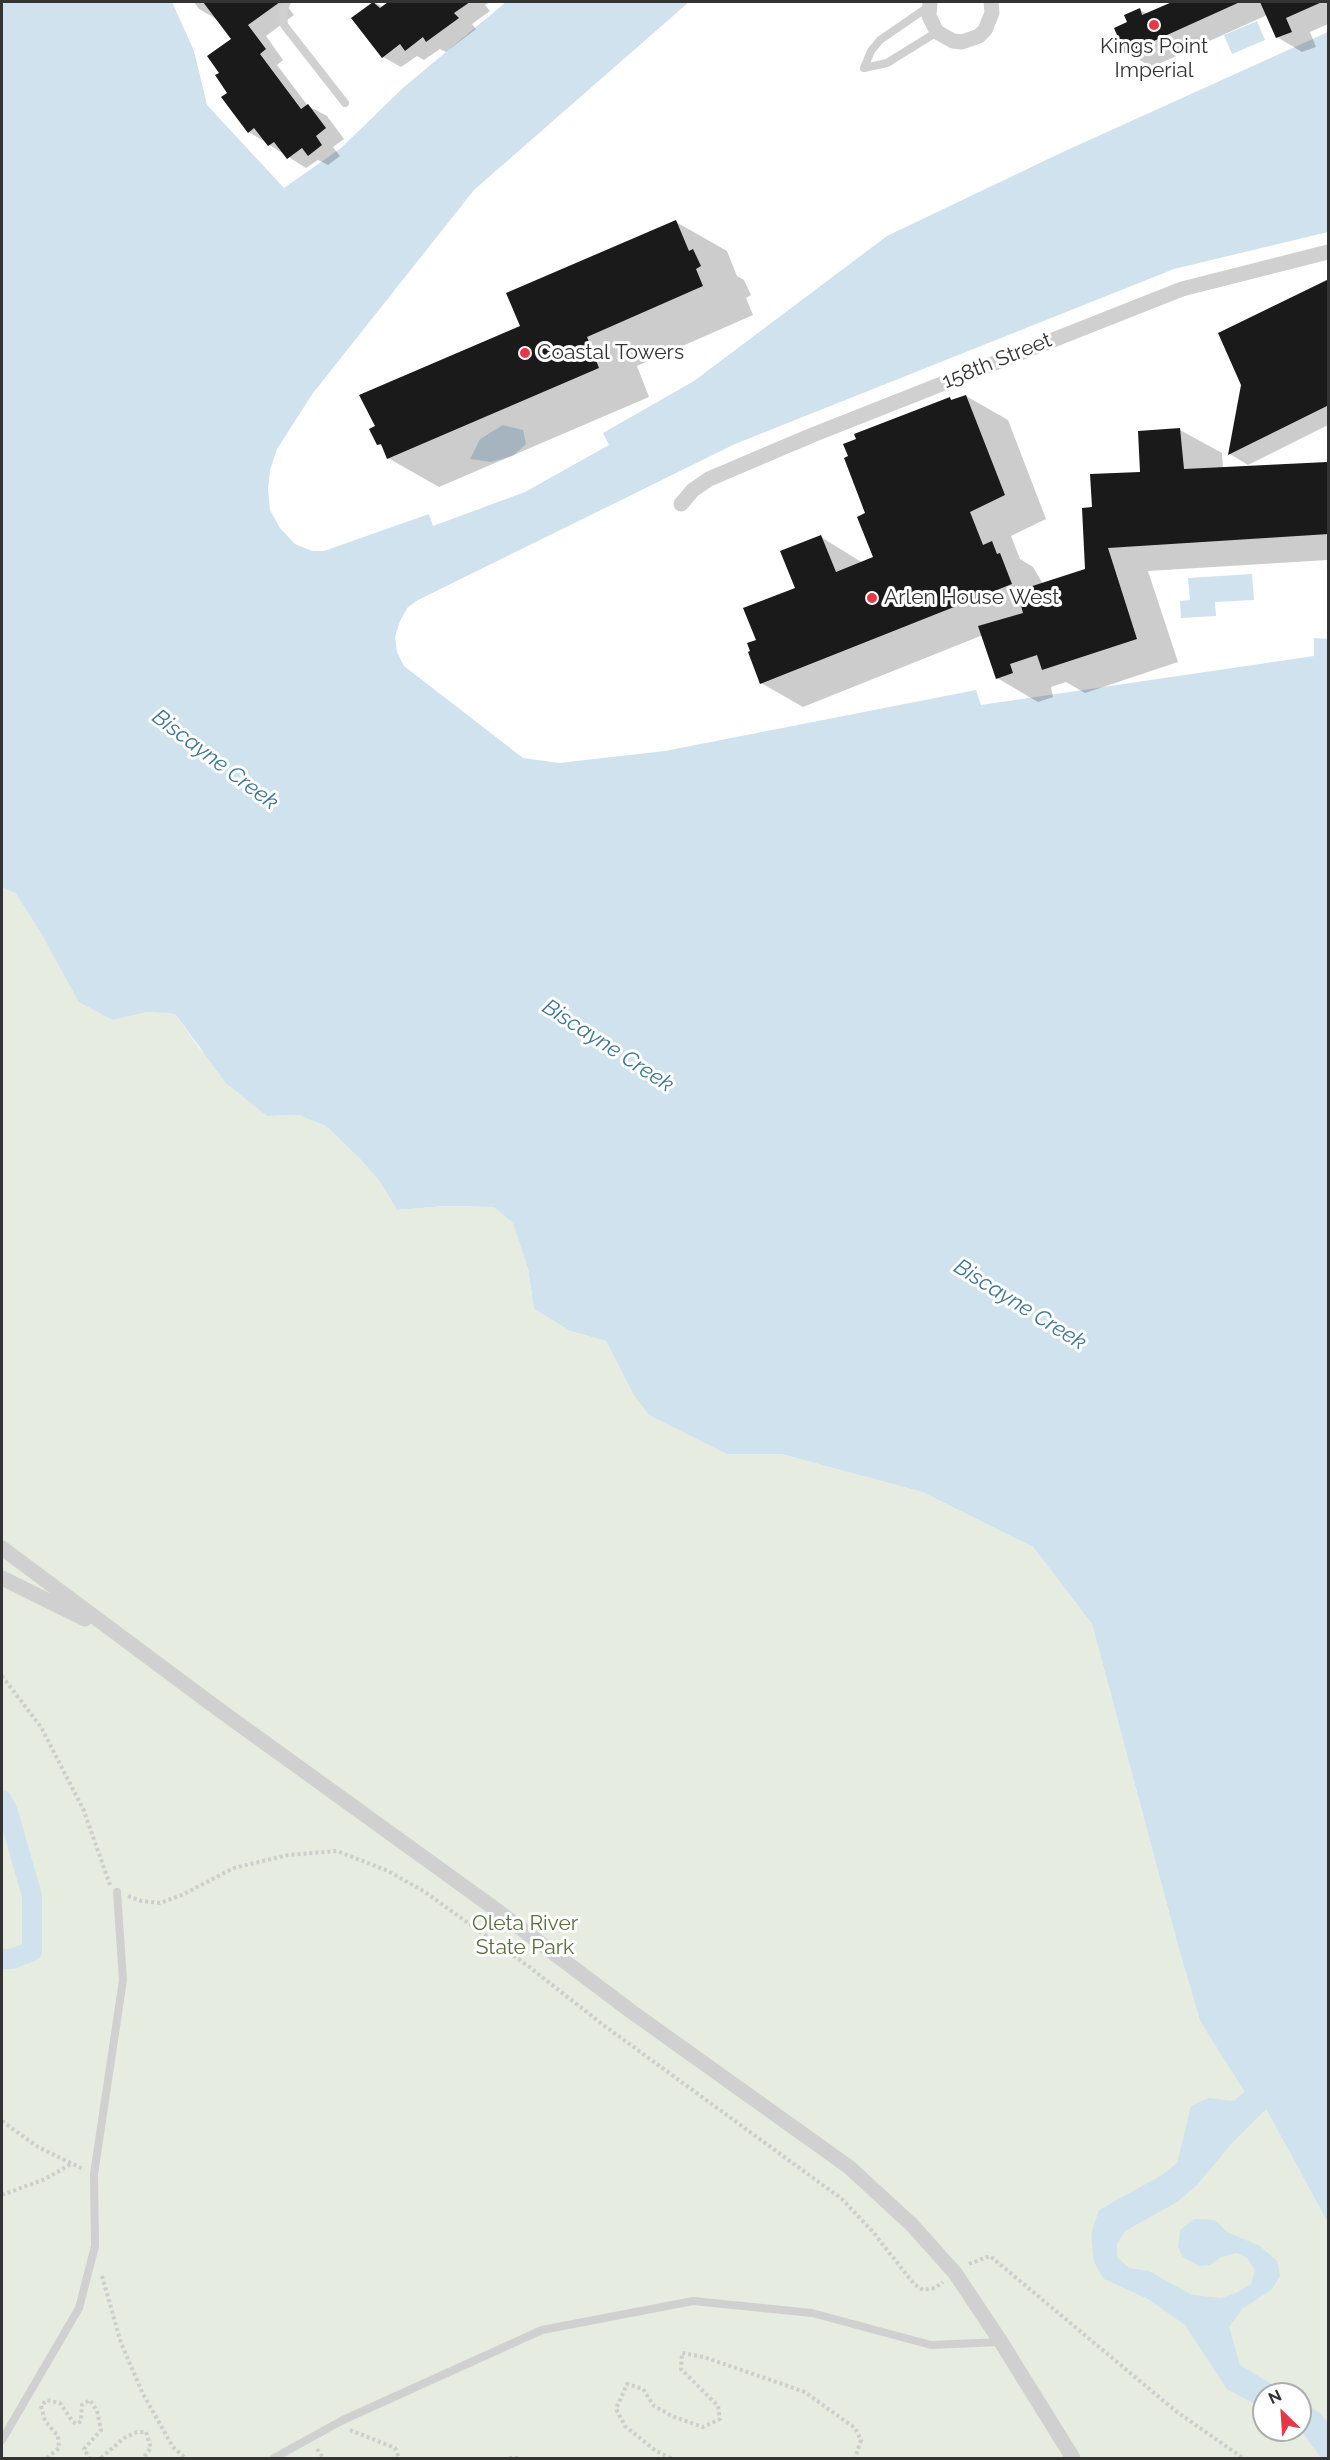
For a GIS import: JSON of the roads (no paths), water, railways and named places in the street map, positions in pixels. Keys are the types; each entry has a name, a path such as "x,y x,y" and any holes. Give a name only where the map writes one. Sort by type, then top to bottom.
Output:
{"street":[{"path":"929,4 929,16 937,32 953,41 970,40 979,36 990,21 991,2"},
{"name":"158th Street","path":"681,504 701,483 719,474 821,431 1182,289 1329,252"},
{"path":"2,1548 632,2012 849,2167 912,2225 955,2273 1074,2458"},
{"path":"2,1578 122,1638"}],"lane":[{"path":"287,2 283,11 284,25 345,103"},
{"path":"929,4 880,40 871,51 864,68 887,63 937,32"},
{"path":"2,2440 79,2308 95,2246 94,2174 123,1980 117,1892"},
{"path":"274,2458 335,2425 542,2330 693,2301 812,2313 931,2345 1001,2342"}],"water":[{"name":"Biscayne Creek","path":"2,2 172,2 194,51 207,105 284,188 341,148 404,87 506,2 689,2 474,190 313,393 277,449 270,470 268,489 270,510 280,528 295,544 312,551 324,551 429,514 433,526 525,492 609,445 603,433 694,381 887,236 1065,151 1328,32 1328,232 1174,269 735,444 418,600 408,607 395,637 397,652 404,666 523,758 559,763 665,751 976,690 981,705 1314,656 1314,638 1328,639 1328,2223 1266,2109 1231,2144 1197,2185 1177,2202 1125,2231 1117,2244 1117,2257 1129,2268 1149,2271 1190,2294 1209,2297 1221,2298 1236,2293 1251,2284 1255,2270 1247,2258 1237,2253 1221,2257 1210,2265 1199,2266 1183,2257 1178,2247 1180,2230 1194,2219 1215,2220 1227,2232 1260,2246 1277,2261 1280,2276 1272,2289 1242,2309 1229,2327 1240,2365 1268,2382 1252,2382 1252,2403 1227,2389 1185,2325 1148,2299 1104,2279 1094,2262 1091,2234 1099,2210 1162,2175 1177,2163 1191,2106 1209,2098 1234,2101 1245,2092 1200,2021 1092,1624 1033,1547 922,1492 781,1454 727,1454 649,1415 632,1392 606,1341 570,1331 534,1309 528,1269 513,1223 494,1207 445,1206 397,1210 380,1182 326,1126 298,1115 267,1116 226,1083 175,1014 148,1012 113,1020 79,1002 41,933 16,894 2,887"},
{"path":"1257,21 1265,40 1232,54 1224,35"},
{"path":"503,425 523,430 526,444 513,456 491,462 470,459 480,439"},
{"path":"1252,574 1254,600 1215,602 1216,616 1181,618 1180,601 1190,600 1188,578"},
{"path":"1312,2408 1320,2413 1328,2423 1328,2458 1321,2458 1309,2442 1312,2442"}],"waterway":[{"path":"2,1800 8,1812 32,1896 32,1951 12,1959 2,1959"}],"place":[{"name":"Kings Point Imperial","path":"1154,25"},
{"name":"Coastal Towers","path":"525,353"},
{"name":"Arlen House West","path":"872,598"}],"park label":[{"name":"Oleta River State Park","path":"525,1936"}]}
